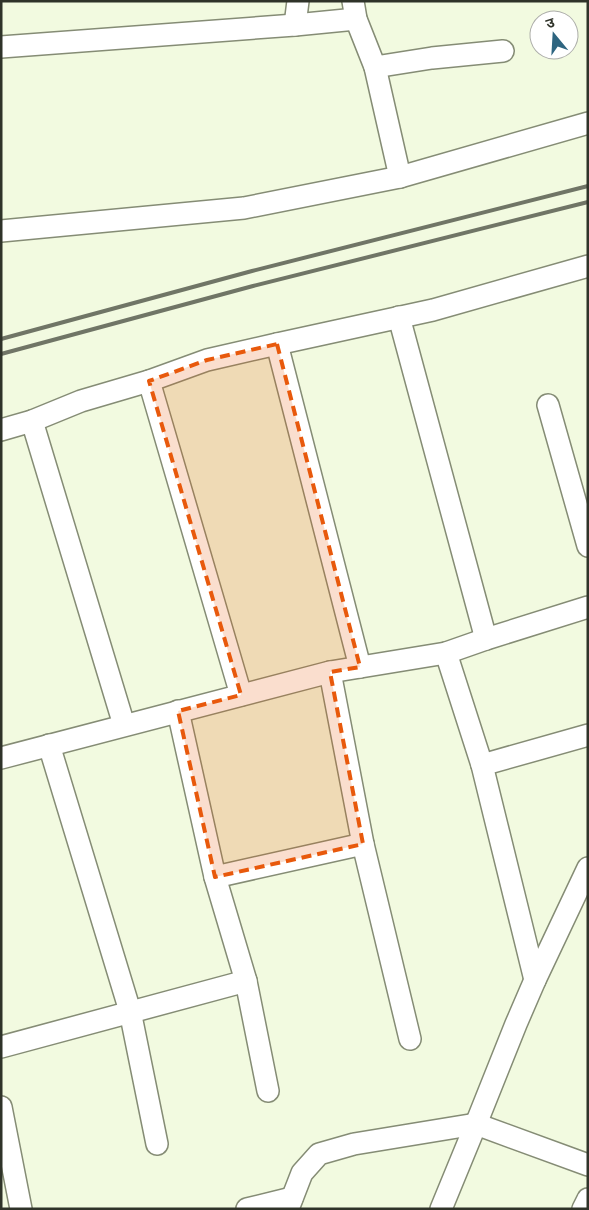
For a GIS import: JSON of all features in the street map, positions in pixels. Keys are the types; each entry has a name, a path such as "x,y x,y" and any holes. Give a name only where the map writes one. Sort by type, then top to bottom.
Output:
{"street":[{"path":"295,26 298,1"},
{"path":"1,47 295,26 354,10 375,67 400,177"},
{"path":"375,67 432,58 503,51"},
{"path":"1,231 244,208 400,177 588,123"},
{"path":"1,430 32,421 81,401 149,381 207,360 433,310 588,266"},
{"path":"400,317 486,639"},
{"path":"277,344 360,667"},
{"path":"149,381 241,695"},
{"path":"548,405 588,546"},
{"path":"32,421 124,725"},
{"path":"1,758 330,672 446,653 588,607"},
{"path":"446,653 482,765 535,980"},
{"path":"330,672 363,844 410,1039"},
{"path":"178,711 215,877 246,981 268,1091"},
{"path":"482,765 588,735"},
{"path":"49,745 130,1012 157,1144"},
{"path":"215,877 363,844"},
{"path":"441,1209 516,1024 588,868"},
{"path":"1,1047 246,981"},
{"path":"1,1106 21,1209"},
{"path":"247,1209 290,1204 302,1173 319,1154 354,1144 476,1124 588,1165"},
{"path":"583,1209 588,1199"}],"highlighted area":[{"path":"277,344 360,667 330,672 363,844 215,877 178,711 241,695 149,381 207,360"}],"railway":[{"path":"1,339 252,271 588,186"},
{"path":"1,354 253,286 588,202"}]}
